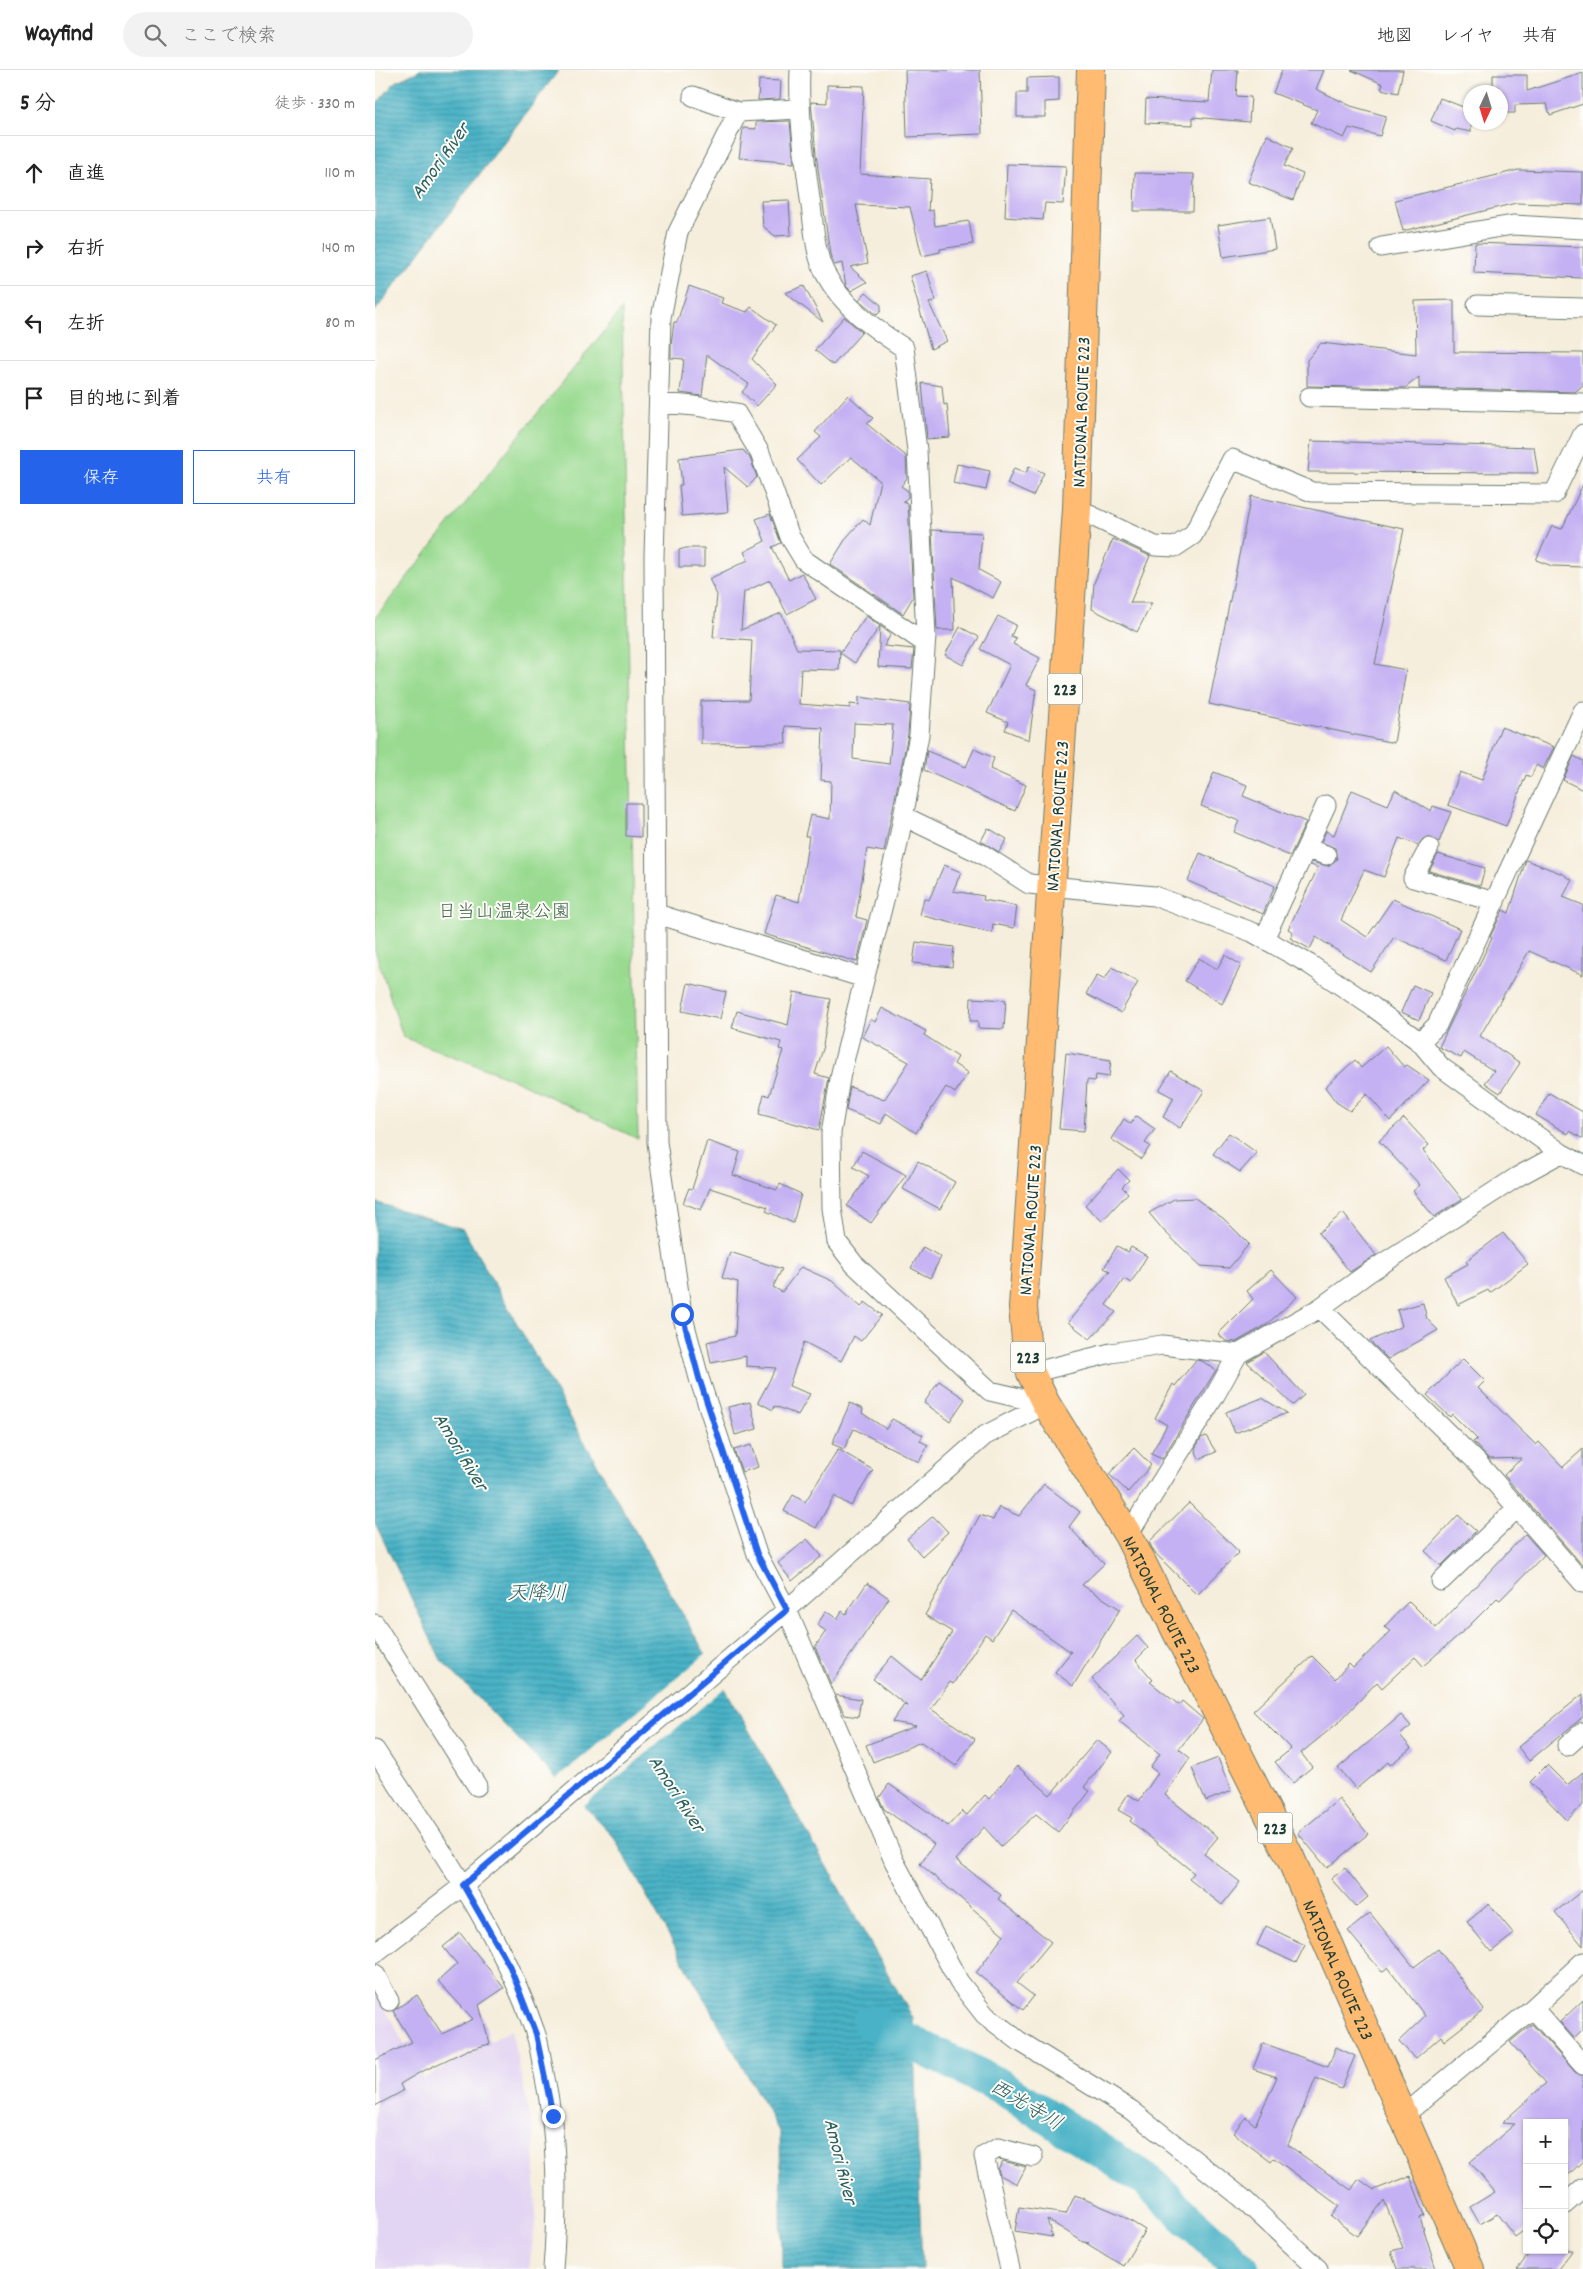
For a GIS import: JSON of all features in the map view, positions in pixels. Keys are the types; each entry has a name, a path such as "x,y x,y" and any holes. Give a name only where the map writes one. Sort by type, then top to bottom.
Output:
{"highway":[{"name":"NATIONAL ROUTE 223","path":"1091,70 1077,509 1023,1307 1031,1373 1046,1404 1128,1534 1290,1857 1470,2269"}],"street":[{"path":"800,70 799,109 816,241 824,272 843,300 881,333 903,348 917,450 925,643 919,735 903,816 841,1074 831,1133 832,1208 837,1242 854,1264 990,1391 1046,1404"},
{"path":"693,96 738,112 799,109"},
{"path":"738,112 678,232 661,318 654,557 657,1142 682,1314 699,1378 757,1554 781,1616 894,1862 959,1982 985,2015 1019,2041 1131,2110 1241,2196 1318,2269"},
{"path":"1381,247 1513,225 1583,229"},
{"path":"1477,305 1583,308"},
{"path":"1309,397 1583,403"},
{"path":"660,403 695,406 736,413 760,453 790,537 804,560 925,643"},
{"path":"1077,509 1155,546 1175,547 1193,535 1232,459 1312,492 1554,494 1583,434"},
{"path":"1420,1042 1437,1025 1583,711"},
{"path":"1264,939 1326,805"},
{"path":"903,816 982,854 1029,884 1154,896 1252,932 1317,970 1420,1042 1441,1067 1561,1153 1583,1165"},
{"path":"1429,848 1413,878 1495,902"},
{"path":"1307,849 1325,854"},
{"path":"657,914 864,978"},
{"path":"1128,1534 1214,1397 1238,1354 1320,1308 1368,1273 1517,1177 1561,1153"},
{"path":"1320,1308 1478,1463 1583,1583"},
{"path":"1031,1373 1111,1353 1162,1346 1238,1354"},
{"path":"375,1953 467,1882 781,1616 984,1436 1046,1404"},
{"path":"1441,1581 1517,1508"},
{"path":"375,1624 477,1786"},
{"path":"1567,1746 1583,1732"},
{"path":"375,1750 467,1882 510,1967 536,2034 553,2116 557,2211 553,2269"},
{"path":"1403,2116 1533,2008 1583,1962"},
{"path":"375,1974 389,2001"},
{"path":"1533,2008 1583,2065"},
{"path":"1010,2269 983,2156 998,2148 1033,2157"},
{"path":"1568,2201 1583,2188"}],"shaded area":[{"path":"375,1990 423,2079 511,2030 534,2134 536,2216 529,2269 375,2269"}],"green space":[{"name":"日当山温泉公園","path":"622,309 638,1139 517,1081 403,1037 375,950 375,618"}],"water":[{"name":"Amori River","path":"421,70 559,70 375,311 375,106 395,82"},
{"name":"天降川","path":"375,1202 463,1229 913,2018 922,2269 782,2269 780,2133 613,1836 441,1660 375,1523"}],"pier":[{"path":"708,1652 727,1686 582,1807 555,1780"}],"building":[{"path":"905,70 980,70 982,134 907,137"},
{"path":"1212,70 1238,70 1236,96 1251,97 1249,122 1193,117 1193,125 1145,123 1146,99 1209,102"},
{"path":"1282,70 1324,70 1316,89 1351,106 1386,116 1380,136 1349,128 1344,138 1311,123 1317,110 1273,93"},
{"path":"1351,70 1403,70 1398,93 1381,89 1383,84"},
{"path":"1583,73 1583,104 1550,115 1547,104 1515,105 1515,113 1508,113 1508,85 1493,85 1493,75 1527,75 1527,91"},
{"path":"1059,77 1059,101 1045,102 1045,117 1017,117 1017,93 1027,93 1027,78"},
{"path":"759,80 781,81 780,99 758,100"},
{"path":"827,85 864,86 860,174 930,179 928,211 933,210 935,226 969,221 973,244 940,249 940,252 922,256 910,207 856,205 868,263 850,267 867,282 851,291 846,286 842,263 834,265 830,254 811,102 827,103"},
{"path":"1440,98 1463,107 1463,130 1471,130 1471,132 1456,129 1455,131 1431,121"},
{"path":"790,121 794,163 739,158 743,128 756,129 756,122"},
{"path":"1267,135 1293,148 1284,166 1303,174 1293,200 1248,182"},
{"path":"1007,164 1066,166 1063,204 1045,203 1043,220 1005,217"},
{"path":"1518,170 1583,172 1583,205 1516,203 1403,231 1395,200"},
{"path":"1135,173 1194,174 1193,211 1134,211"},
{"path":"789,200 791,235 775,236 763,226 761,201"},
{"path":"1270,217 1275,249 1223,257 1218,225"},
{"path":"1475,243 1583,247 1583,278 1474,273"},
{"path":"927,271 936,301 929,303 947,341 931,349 910,276"},
{"path":"689,286 723,298 721,303 747,312 751,307 776,325 752,359 777,384 757,406 742,392 749,384 707,355 702,396 680,393 684,359 671,358 671,345 674,322 677,322"},
{"path":"804,286 823,322 785,293"},
{"path":"866,292 881,305 881,311 877,315 859,300"},
{"path":"1454,300 1454,352 1583,353 1583,385 1575,392 1419,388 1419,377 1405,388 1307,386 1307,360 1321,343 1416,354 1415,301"},
{"path":"844,317 862,332 833,365 815,350"},
{"path":"922,383 942,386 944,405 947,404 950,437 927,439"},
{"path":"848,395 873,418 867,424 906,456 907,478 901,486 908,491 908,497 903,502 908,504 913,597 903,614 830,564 847,537 863,519 870,525 880,481 851,457 821,485 797,460 821,437 815,432"},
{"path":"1311,441 1534,447 1538,473 1308,472"},
{"path":"743,450 750,458 757,477 748,487 724,467 728,512 682,516 679,485 682,485 679,458"},
{"path":"957,464 990,471 986,490 953,483"},
{"path":"1029,466 1044,473 1033,496 1007,484 1014,468 1026,473"},
{"path":"1583,484 1583,567 1552,566 1536,560 1552,526 1562,529"},
{"path":"1251,496 1404,529 1375,664 1406,670 1394,743 1209,704"},
{"path":"770,514 781,543 772,547 789,580 802,573 816,599 787,614 770,580 744,592 741,630 781,613 797,649 840,650 839,670 801,669 799,704 850,708 850,704 859,705 859,697 910,704 908,734 884,852 867,849 856,917 867,920 857,962 764,934 776,895 799,902 809,836 805,836 810,815 830,819 831,781 821,780 823,728 785,726 786,743 701,744 701,701 749,700 752,640 713,637 717,595 709,579 748,560 744,552 765,541 756,519","holes":["854,723 893,725 889,764 853,759"]},
{"path":"932,530 982,533 979,570 1001,582 993,598 953,577 955,630 937,630"},
{"path":"1113,539 1150,556 1130,603 1152,603 1137,632 1092,609 1094,583"},
{"path":"704,548 704,567 679,567 679,550"},
{"path":"866,616 880,626 855,663 840,653"},
{"path":"998,616 1016,625 1011,636 1016,638 1013,644 1040,658 1026,685 1036,690 1029,740 1005,730 1008,722 987,713 1010,665 980,649"},
{"path":"880,626 891,634 884,646 914,649 912,669 878,667"},
{"path":"960,627 979,637 963,665 945,655"},
{"path":"1501,727 1554,747 1543,769 1536,765 1531,777 1526,775 1506,826 1448,805 1460,772 1482,780"},
{"path":"974,749 994,758 990,769 1026,785 1015,811 924,770 927,751 966,767"},
{"path":"1574,756 1583,761 1583,790 1563,780"},
{"path":"1214,772 1247,785 1243,796 1306,822 1290,856 1234,832 1239,821 1201,806"},
{"path":"1352,790 1388,805 1395,790 1431,811 1433,806 1451,812 1439,842 1428,837 1423,839 1418,845 1399,838 1384,877 1364,870 1341,920 1367,937 1393,899 1460,929 1446,960 1394,937 1371,972 1316,937 1310,949 1290,938 1293,932 1288,929 1318,868 1311,865 1312,862 1328,866 1337,859 1335,848 1321,842 1326,831 1334,835"},
{"path":"626,803 641,803 641,837 626,836"},
{"path":"988,828 1007,839 999,852 981,841"},
{"path":"1200,853 1275,886 1263,914 1188,881"},
{"path":"1438,854 1485,868 1480,886 1429,871"},
{"path":"1526,860 1563,874 1572,880 1563,897 1583,905 1583,975 1529,951 1480,1036 1520,1063 1500,1093 1485,1083 1494,1071 1464,1052 1461,1058 1439,1047 1492,938 1490,937 1503,910 1509,913"},
{"path":"944,865 961,872 953,891 984,896 983,900 1017,906 1014,928 993,924 992,933 920,915 924,898 929,900"},
{"path":"916,942 954,947 952,967 913,963"},
{"path":"1225,955 1241,965 1222,1004 1185,981 1199,958 1217,969"},
{"path":"1112,967 1138,982 1121,1013 1086,994 1097,975 1105,979"},
{"path":"688,983 726,992 720,1019 682,1011"},
{"path":"1413,985 1431,993 1419,1020 1401,1012"},
{"path":"794,992 831,999 824,1046 815,1074 829,1078 819,1130 759,1114 764,1094 769,1096 783,1050 779,1049 781,1042 732,1028 737,1011 788,1025"},
{"path":"971,998 1006,1000 1004,1029 978,1028 978,1021 970,1021"},
{"path":"882,1008 926,1031 924,1035 958,1057 954,1064 968,1073 955,1093 946,1087 916,1133 886,1113 881,1124 846,1110 850,1087 884,1100 909,1062 862,1037 871,1019 875,1022"},
{"path":"1386,1046 1404,1067 1407,1065 1429,1080 1390,1121 1367,1094 1350,1111 1336,1102 1325,1087 1355,1060 1361,1068"},
{"path":"1066,1053 1111,1060 1109,1077 1096,1075 1095,1081 1087,1080 1084,1131 1059,1129"},
{"path":"1171,1071 1204,1091 1180,1128 1163,1117 1174,1098 1159,1090"},
{"path":"1549,1093 1583,1112 1583,1139 1570,1131 1568,1134 1536,1115"},
{"path":"1136,1116 1155,1129 1145,1143 1150,1146 1141,1159 1111,1139 1124,1119 1131,1124"},
{"path":"1404,1118 1429,1145 1423,1150 1462,1199 1434,1217 1413,1191 1420,1185 1379,1141"},
{"path":"1229,1133 1257,1153 1240,1172 1213,1154"},
{"path":"707,1141 740,1152 733,1175 777,1190 780,1184 801,1194 793,1223 766,1211 768,1207 710,1188 701,1210 683,1203 689,1188 692,1189"},
{"path":"862,1151 906,1175 871,1223 847,1206 869,1176 853,1167"},
{"path":"918,1161 955,1182 940,1209 903,1189"},
{"path":"1118,1169 1129,1180 1122,1187 1128,1193 1102,1221 1085,1205"},
{"path":"1195,1198 1224,1219 1249,1244 1229,1268 1201,1266 1164,1231 1149,1213 1174,1199"},
{"path":"1343,1213 1376,1255 1350,1272 1318,1233"},
{"path":"1503,1233 1528,1264 1490,1293 1488,1290 1458,1305 1444,1277 1468,1264 1466,1261"},
{"path":"1117,1246 1128,1252 1131,1247 1147,1256 1131,1283 1124,1279 1106,1305 1116,1312 1090,1339 1068,1322 1110,1271 1104,1268"},
{"path":"923,1247 941,1257 930,1278 911,1268"},
{"path":"730,1252 782,1269 773,1287 782,1292 801,1267 832,1281 861,1307 865,1302 882,1315 861,1341 854,1336 841,1361 804,1342 789,1386 810,1394 798,1415 775,1406 773,1410 758,1402 776,1368 746,1366 746,1356 711,1363 707,1342 735,1336 738,1282 722,1278"},
{"path":"1271,1270 1297,1297 1266,1325 1236,1342 1226,1341 1218,1334 1253,1299 1247,1291"},
{"path":"1423,1303 1427,1319 1438,1330 1388,1359 1370,1341 1402,1326 1397,1310"},
{"path":"1264,1352 1304,1395 1293,1405 1247,1362"},
{"path":"1463,1359 1485,1381 1478,1388 1536,1445 1539,1442 1563,1467 1583,1449 1583,1566 1504,1475 1522,1458 1489,1459 1473,1442 1477,1439 1452,1414 1450,1417 1427,1395"},
{"path":"1196,1360 1202,1361 1216,1370 1162,1459 1151,1454 1167,1425 1155,1418 1173,1384 1175,1386"},
{"path":"939,1381 965,1399 950,1421 924,1403"},
{"path":"1262,1398 1287,1413 1235,1433 1226,1412"},
{"path":"750,1402 757,1429 735,1435 728,1407"},
{"path":"850,1403 863,1409 862,1413 886,1429 892,1419 923,1435 920,1441 928,1445 919,1462 854,1429 844,1449 832,1444"},
{"path":"1206,1436 1216,1452 1199,1459 1195,1449 1201,1438"},
{"path":"751,1445 758,1467 742,1472 734,1450"},
{"path":"1134,1448 1151,1465 1128,1492 1109,1474"},
{"path":"838,1449 873,1470 851,1506 834,1496 816,1528 784,1511 793,1495 805,1502"},
{"path":"1044,1484 1080,1512 1069,1527 1104,1564 1082,1585 1120,1609 1073,1686 1055,1672 1071,1652 1011,1610 992,1639 985,1634 953,1684 950,1682 931,1709 975,1739 956,1766 921,1742 873,1762 866,1745 916,1726 892,1722 904,1705 907,1706 873,1679 892,1656 921,1680 952,1632 925,1615 980,1515 993,1520 999,1507 1019,1516"},
{"path":"1189,1503 1239,1552 1197,1595 1154,1552 1149,1542"},
{"path":"1458,1515 1476,1531 1441,1566 1425,1551"},
{"path":"933,1516 948,1532 922,1556 907,1539"},
{"path":"1525,1534 1544,1555 1500,1600 1497,1598 1468,1627 1423,1666 1415,1657 1382,1688 1377,1682 1339,1722 1301,1753 1312,1767 1293,1783 1275,1762 1291,1749 1253,1711 1312,1656 1335,1679 1349,1664 1353,1668 1391,1631 1384,1627 1409,1601 1436,1628"},
{"path":"807,1539 822,1556 792,1581 778,1563"},
{"path":"867,1583 889,1598 831,1684 815,1647 826,1631 817,1625 826,1611 837,1619 842,1611 846,1614"},
{"path":"1137,1636 1148,1648 1136,1660 1153,1680 1150,1682 1179,1705 1182,1701 1203,1719 1179,1749 1190,1758 1165,1795 1218,1837 1204,1854 1240,1882 1222,1905 1189,1879 1194,1873 1130,1821 1132,1818 1118,1810 1128,1794 1139,1801 1158,1773 1150,1767 1160,1754 1119,1721 1124,1715 1092,1679"},
{"path":"1583,1694 1583,1717 1529,1761 1518,1747"},
{"path":"835,1695 861,1699 858,1717 845,1715"},
{"path":"1401,1715 1411,1726 1400,1735 1411,1748 1390,1765 1388,1762 1356,1789 1338,1768"},
{"path":"1097,1740 1112,1752 1084,1787 1090,1791 1058,1832 1036,1814 1001,1846 984,1827 956,1860 1001,1895 998,1899 1051,1942 1017,1983 1034,1996 1023,2010 976,1973 1004,1935 920,1864 934,1844 884,1809 879,1798 889,1784 948,1826 962,1811 967,1815 985,1795 989,1799 1017,1766 1050,1795"},
{"path":"1218,1758 1231,1791 1206,1801 1192,1768"},
{"path":"1547,1765 1567,1785 1583,1772 1583,1805 1567,1820 1530,1782"},
{"path":"1339,1799 1368,1834 1327,1868 1298,1833"},
{"path":"1345,1868 1368,1897 1356,1907 1331,1879"},
{"path":"1583,1890 1583,1946 1555,1912"},
{"path":"1489,1904 1514,1934 1491,1952 1467,1922"},
{"path":"1370,1913 1414,1967 1438,1949 1484,2010 1444,2041 1441,2036 1415,2059 1399,2041 1425,2016 1388,1967 1382,1972 1348,1931"},
{"path":"1266,1926 1305,1945 1296,1963 1257,1945"},
{"path":"460,1933 504,1988 479,2005 490,2044 467,2050 417,2074 400,2084 403,2091 375,2106 375,2060 412,2042 393,2011 417,1995 442,2034 473,2019 438,1981 457,1964 443,1947"},
{"path":"1583,2000 1583,2029 1574,2038 1560,2022"},
{"path":"1532,2024 1575,2072 1583,2076 1583,2161 1568,2175 1568,2119 1523,2119 1523,2231 1515,2237 1497,2214 1480,2224 1470,2207 1495,2192 1470,2162 1515,2124 1502,2123 1546,2083 1510,2042"},
{"path":"1263,2043 1328,2067 1336,2047 1355,2056 1341,2089 1316,2078 1288,2145 1351,2190 1359,2179 1374,2190 1410,2176 1425,2215 1420,2217 1436,2269 1397,2269 1391,2251 1403,2248 1384,2200 1357,2236 1331,2217 1339,2206 1274,2158 1271,2162 1233,2133 1246,2117 1255,2125 1277,2077 1253,2069"},
{"path":"1003,2161 1026,2167 1017,2184 1000,2175 998,2169"},
{"path":"1075,2195 1119,2214 1145,2230 1123,2266 1086,2243 1089,2243 1083,2242 1047,2219 1052,2237 1015,2231 1019,2207 1066,2214"},
{"path":"1568,2250 1573,2250 1558,2269 1517,2269 1530,2254 1568,2254"}],"waterway":[{"name":"西光寺川","path":"870,2022 1000,2086 1145,2179 1242,2269"}],"route":[{"path":"553,2116 536,2034 510,1967 481,1913 463,1885 787,1610 757,1554 699,1378 682,1314"}]}
